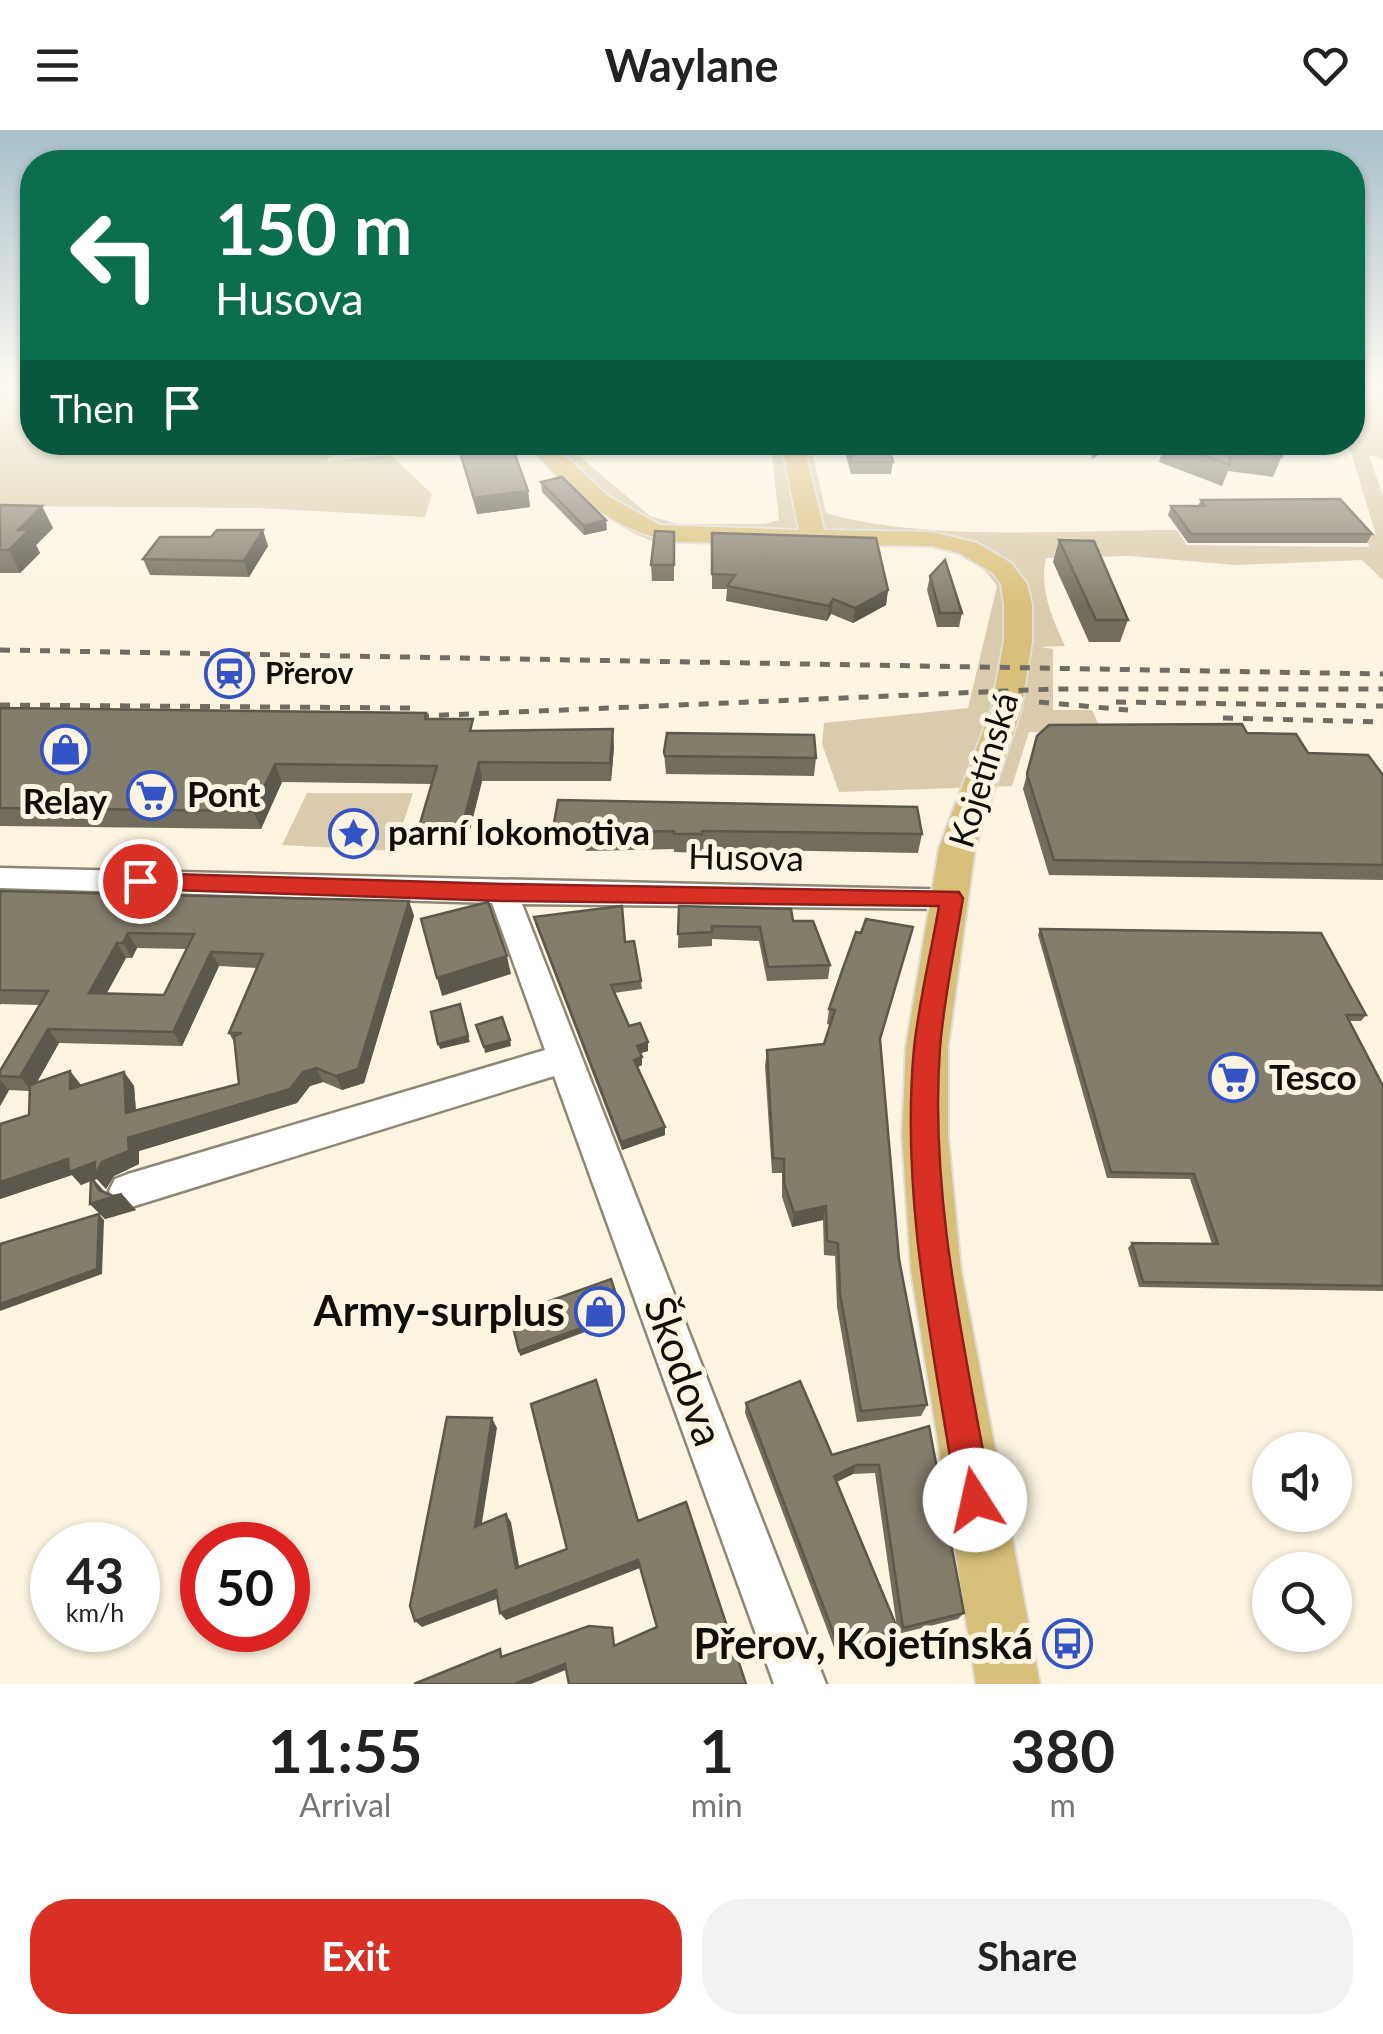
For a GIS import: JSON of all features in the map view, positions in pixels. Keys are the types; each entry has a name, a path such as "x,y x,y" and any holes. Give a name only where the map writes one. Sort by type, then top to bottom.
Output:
{"main road":[{"name":"Kojetínská","path":"561,464 620,517 641,529 676,535 910,536 954,543 992,560 1014,584 1018,641 1006,710 957,848 927,1046 925,1135 936,1270 1003,1674"},
{"path":"797,464 814,536"}],"street":[{"name":"Husova","path":"0,878 503,892 952,898"},
{"name":"Škodova","path":"503,892 800,1684"},
{"path":"128,1191 567,1058"}],"shaded area":[{"path":"0,464 400,464 432,494 425,517 260,508 0,506"},
{"path":"545,464 588,464 650,516 678,524 765,524 779,520 773,464 815,464 826,513 908,528 999,532 1177,530 1187,545 1369,547 1366,535 1376,535 1354,464 1372,464 1383,496 1383,580 1362,560 1236,565 1130,556 1046,558 1046,592 1065,646 1041,647 1053,649 1053,710 1092,710 1103,734 1029,732 1012,786 839,792 822,744 824,723 968,708 997,586 985,571 972,560 939,545 655,542 601,513"},
{"path":"307,793 413,793 394,851 282,845"}],"building":[{"path":"464,464 518,464 528,491 474,498"},
{"path":"562,477 606,520 584,526 541,482"},
{"path":"1340,499 1372,534 1191,534 1171,506 1205,506 1201,500"},
{"path":"0,505 42,506 18,530 29,530 9,550 0,550"},
{"path":"217,530 263,530 244,561 143,559 160,537 211,537"},
{"path":"655,531 674,532 674,565 651,565"},
{"path":"712,533 876,538 888,590 855,608 833,599 829,606 727,586 735,575 712,574"},
{"path":"1059,540 1094,541 1128,620 1096,620"},
{"path":"945,560 962,613 940,613 930,576"},
{"path":"0,708 426,713 425,719 473,719 470,731 613,729 610,763 479,762 462,827 419,827 437,766 275,764 253,811 0,808"},
{"path":"1242,724 1247,733 1296,734 1308,753 1368,755 1383,775 1383,865 1054,860 1027,774 1037,736 1049,725"},
{"path":"667,733 814,735 816,758 665,756"},
{"path":"558,800 917,807 922,834 584,833 584,829 553,829"},
{"path":"0,891 409,901 358,1069 336,1076 316,1068 303,1072 290,1089 128,1138 129,1151 102,1162 94,1176 95,1162 69,1172 68,1159 0,1182 0,1124 29,1115 30,1085 70,1071 70,1089 124,1072 126,1113 239,1084 234,1036 242,1033 229,1033 263,954 211,952 173,1032 48,1029 20,1077 0,1076 0,1071 48,991 0,990","holes":["128,933 194,934 164,995 89,993 117,943 123,943"]},
{"path":"488,902 507,956 437,978 421,919"},
{"path":"622,906 625,942 634,941 641,981 611,985 629,1026 640,1023 648,1042 637,1046 642,1057 634,1060 665,1127 621,1142 534,917"},
{"path":"679,906 791,909 793,921 813,921 830,965 768,967 760,927 712,926 712,932 678,934"},
{"path":"866,919 913,927 880,1039 899,1259 927,1405 861,1411 840,1294 838,1243 827,1241 826,1206 794,1213 784,1183 784,1159 773,1158 767,1050 824,1044 835,1010 829,1009 856,932 861,933"},
{"path":"1040,929 1321,933 1366,1015 1346,1015 1383,1086 1383,1286 1143,1282 1132,1243 1218,1244 1194,1174 1111,1172"},
{"path":"460,1004 468,1036 438,1044 431,1012"},
{"path":"502,1017 510,1040 484,1047 476,1025"},
{"path":"91,1177 99,1190 113,1196 122,1194 90,1204"},
{"path":"99,1214 97,1269 0,1304 0,1244"},
{"path":"611,1279 622,1313 519,1351 510,1315"},
{"path":"596,1380 638,1521 686,1502 746,1684 569,1684 565,1664 514,1684 414,1684 500,1649 501,1657 589,1626 612,1628 614,1646 657,1627 638,1560 500,1613 496,1590 415,1621 410,1606 447,1417 492,1418 475,1527 506,1514 516,1568 567,1549 531,1404"},
{"path":"800,1381 832,1455 929,1426 964,1613 903,1628 879,1465 856,1465 834,1476 898,1630 838,1645 746,1403"}],"railway":[{"path":"0,650 1383,674"},
{"path":"399,717 1053,689 1383,689"},
{"path":"1039,702 1128,710"},
{"path":"1116,702 1383,706"},
{"path":"0,705 415,708"},
{"path":"1223,718 1383,722"}],"place":[{"name":"Přerov","path":"230,674"},
{"name":"Relay","path":"65,750"},
{"name":"Pont","path":"152,795"},
{"name":"parní lokomotiva","path":"353,833"},
{"name":"Tesco","path":"1234,1078"},
{"name":"Army-surplus","path":"600,1311"},
{"name":"Přerov, Kojetínská","path":"1068,1644"}],"route":[{"path":"140,881 503,892 952,898 927,1046 925,1135 936,1270 975,1500"}]}
